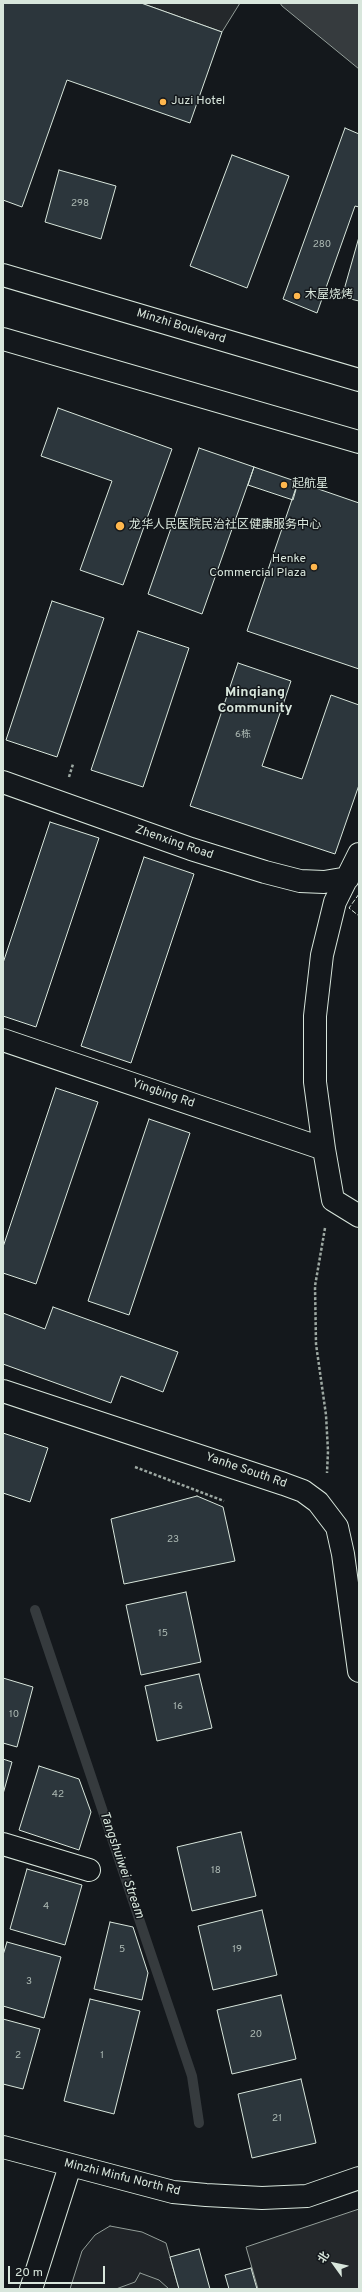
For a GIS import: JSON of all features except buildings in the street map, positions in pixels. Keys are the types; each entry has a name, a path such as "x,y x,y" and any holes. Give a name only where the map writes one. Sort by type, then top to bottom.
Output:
{"street":[{"name":"Minzhi Boulevard","path":"3,274 359,380"},
{"path":"3,339 359,442"},
{"name":"Zhenxing Road","path":"3,782 191,849 265,872 300,881 354,882"},
{"path":"359,854 354,882 335,902 322,955 315,1016 315,1082 324,1149 334,1200 359,1216"},
{"name":"Yingbing Rd","path":"3,1040 324,1149"},
{"name":"Yanhe South Rd","path":"3,1390 284,1484 303,1491 318,1502 337,1527 343,1554 359,1671"},
{"path":"3,1844 89,1870"},
{"name":"Minzhi Minfu North Rd","path":"3,2147 70,2166 173,2192 233,2197 307,2196 359,2178"},
{"path":"31,2289 70,2166"}],"path":[{"path":"318,1502 326,1485 328,1451 326,1415 316,1344 315,1286 324,1235 334,1200"}],"shaded area":[{"path":"141,3 240,3 222,32"},
{"path":"280,3 359,3 359,69 282,6"},
{"path":"359,2209 359,2289 258,2289 246,2247"},
{"path":"110,2226 142,2232 166,2243 179,2289 70,2289 82,2251 95,2235"},
{"path":"140,2273 159,2280 169,2289 116,2289 135,2282"}],"waterway":[{"name":"Tangshuiwei Stream","path":"35,1610 192,2076 199,2123"}],"fence":[{"path":"359,894 349,908 359,916"}],"place":[{"name":"Juzi Hotel","path":"163,102"},
{"name":"木屋烧烤","path":"297,296"},
{"name":"起航星","path":"284,485"},
{"name":"龙华人民医院民治社区健康服务中心","path":"120,526"},
{"name":"Henke Commercial Plaza","path":"314,567"}],"district":[{"name":"Minqiang Community","path":"255,702"}]}
